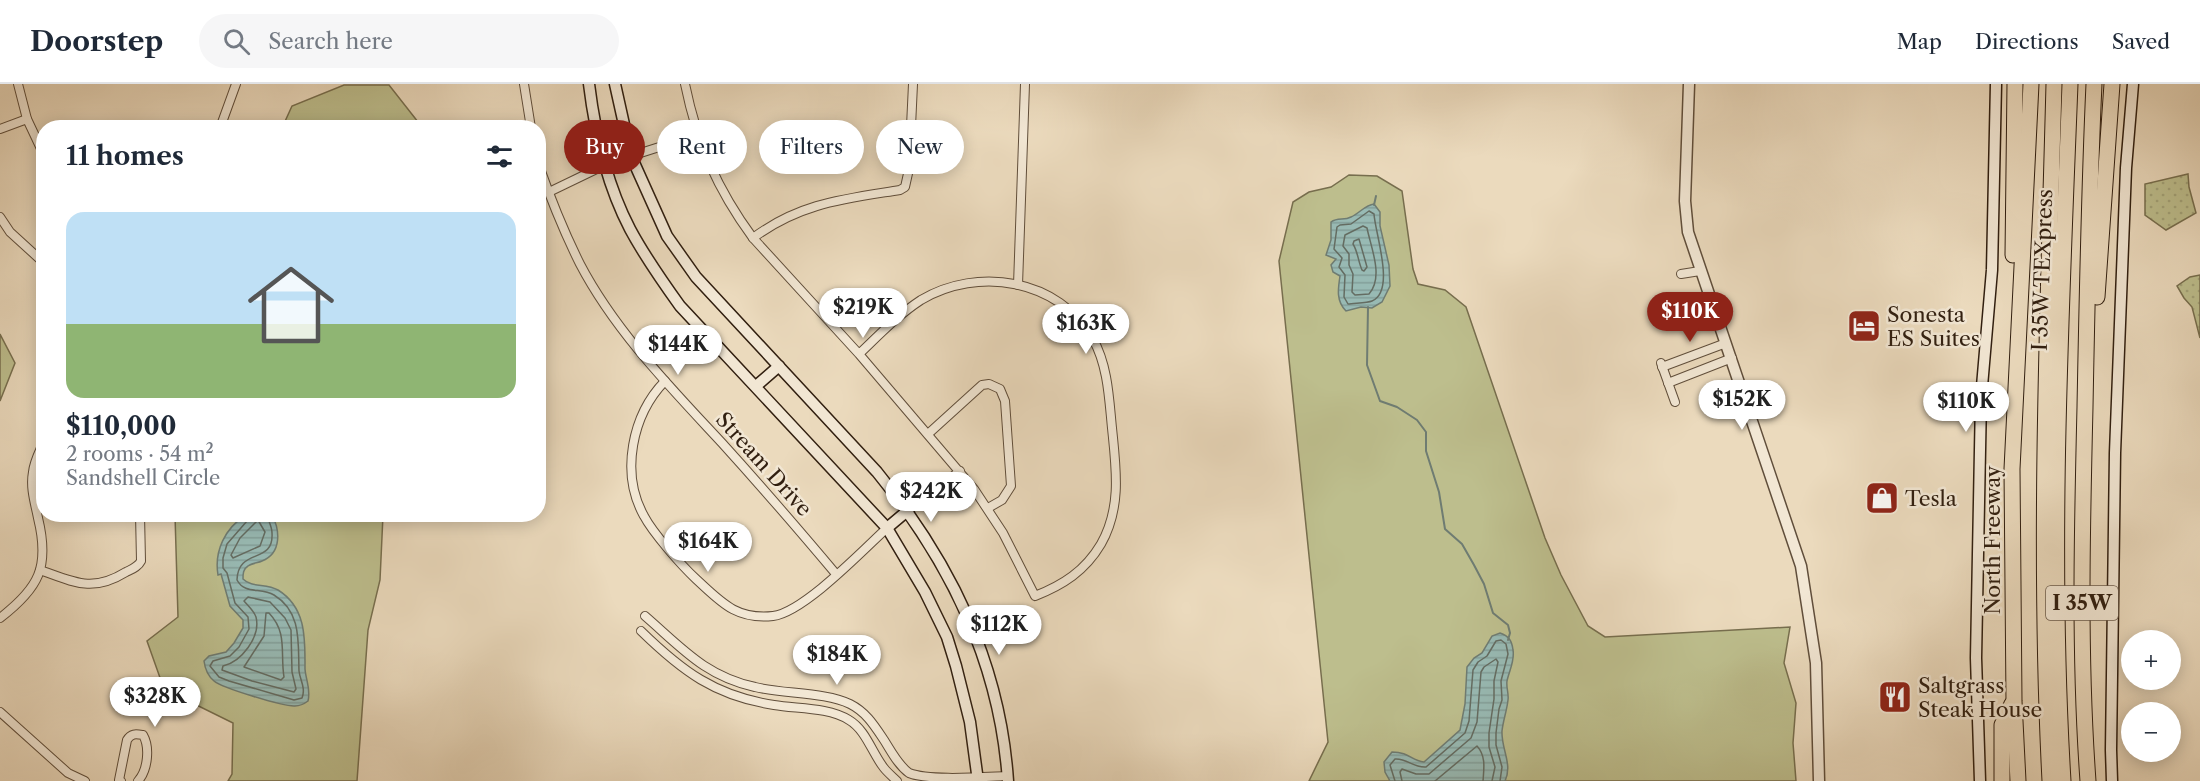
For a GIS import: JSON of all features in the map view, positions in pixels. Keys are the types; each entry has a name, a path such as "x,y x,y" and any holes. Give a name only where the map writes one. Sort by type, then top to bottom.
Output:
{"highway":[{"name":"North Freeway","path":"2015,84 2012,305 2020,325 2012,469 2014,701 2018,781"},
{"path":"2020,325 2031,84"},
{"name":"I 35W TEXpress","path":"2050,781 2044,636 2043,502 2054,84"},
{"name":"I 35W TEXpress","path":"2063,781 2057,634 2057,476 2070,84"},
{"name":"I 35W","path":"2088,781 2082,593 2090,161 2094,84"},
{"path":"2084,425 2092,391 2112,84"},
{"path":"2002,781 2002,725 2014,701"}],"main road":[{"path":"589,84 594,120"},
{"path":"615,84 623,120"},
{"path":"1689,84 1686,219 1700,271 1732,358 1801,566 1816,663 1819,781"},
{"name":"North Freeway","path":"1980,781 1976,658 1981,398 1992,270 1996,84"},
{"path":"2112,781 2110,750 2114,508 2126,168 2133,84"},
{"path":"608,174 629,228 651,266 680,306 888,528 925,592 947,638 970,722 978,779"},
{"path":"639,174 667,236 696,277 877,472 944,570 959,596 978,639 989,673 1000,720 1008,779"},
{"path":"756,386 779,366"},
{"path":"888,528 906,512"}],"street":[{"path":"18,84 27,120 36,139"},
{"path":"223,120 237,84"},
{"path":"524,84 530,120"},
{"path":"685,84 693,120"},
{"path":"753,238 782,219 814,206 829,201 900,190 905,187 909,169 913,84"},
{"path":"1018,285 1025,84"},
{"path":"0,129 27,120"},
{"path":"549,192 586,174"},
{"path":"714,174 719,186 753,238 859,354 960,471 988,508 1035,596 1066,582 1075,575 1095,553 1111,522 1116,498 1117,472 1106,373 1093,339 1070,312 1042,292 1018,285 982,281 958,284 908,309 859,354"},
{"name":"Stream Drive","path":"546,184 580,264 600,296 665,381 783,511 836,574"},
{"path":"0,218 10,232 36,256"},
{"path":"1681,274 1700,271"},
{"path":"1675,402 1662,365 1726,343"},
{"path":"1668,382 1732,358"},
{"path":"665,381 654,392 643,411 633,441 632,472 635,495 644,516 686,569 725,607 747,616 776,616 800,605 888,528"},
{"path":"928,434 982,385 988,384 1000,389 1005,401 1011,486 1002,500 988,508"},
{"path":"36,464 33,472 32,493 36,509"},
{"path":"906,512 960,471"},
{"path":"0,618 27,593 38,578 44,540 39,522"},
{"path":"40,570 81,585 106,582 121,576 139,565 141,561 140,522"},
{"path":"645,616 687,655 730,679 754,687 838,700 861,710 871,720 896,759 909,773 922,779 935,781 1008,779"},
{"path":"641,631 679,666 724,693 757,702 835,713 852,722 860,729 884,768 897,781"},
{"path":"0,712 68,773 85,781"},
{"path":"118,781 127,740 135,733 143,735 147,742 145,769 138,781"}],"green space":[{"path":"344,85 389,85 416,120 286,120 292,106"},
{"path":"2188,174 2196,213 2166,230 2145,215 2145,184"},
{"path":"1349,175 1377,176 1402,191 1413,269 1418,284 1445,290 1466,307 1545,538 1561,575 1588,626 1605,637 1790,627 1784,663 1796,703 1793,743 1796,781 1309,781 1328,742 1279,261 1293,202 1309,192 1331,187"},
{"path":"2200,275 2200,338 2192,307 2177,286 2190,277"},
{"path":"0,334 15,363 0,401"},
{"path":"175,522 383,522 380,580 368,630 357,781 228,781 232,774 233,723 164,689 147,641 178,617"}],"water":[{"path":"1374,204 1380,212 1380,226 1389,265 1390,286 1382,302 1372,308 1361,307 1346,311 1339,299 1340,276 1333,272 1331,265 1336,259 1326,255 1331,240 1331,222 1348,218"},
{"path":"237,522 275,522 277,527 278,541 273,553 262,561 246,567 243,579 251,584 278,590 287,597 299,615 304,636 305,669 309,693 308,701 300,705 279,704 229,688 214,681 208,675 204,661 209,656 226,652 243,628 243,620 230,606 221,574 218,575 217,566 223,541"},
{"path":"1500,633 1510,639 1513,654 1507,681 1508,700 1502,731 1508,769 1505,781 1390,781 1385,772 1384,762 1392,752 1403,753 1424,762 1460,730 1465,704 1467,667 1474,658 1482,653 1492,636"}],"waterway":[{"path":"1374,205 1376,196"},
{"path":"1368,307 1367,365 1380,401 1397,407 1417,420 1426,432 1426,451 1439,492 1445,529 1462,544 1474,565 1484,584 1493,613 1508,625 1510,633 1508,640"}],"place":[{"name":"Sonesta ES Suites","path":"1864,326"},
{"name":"Tesla","path":"1882,498"},
{"name":"Saltgrass Steak House","path":"1895,697"}]}
